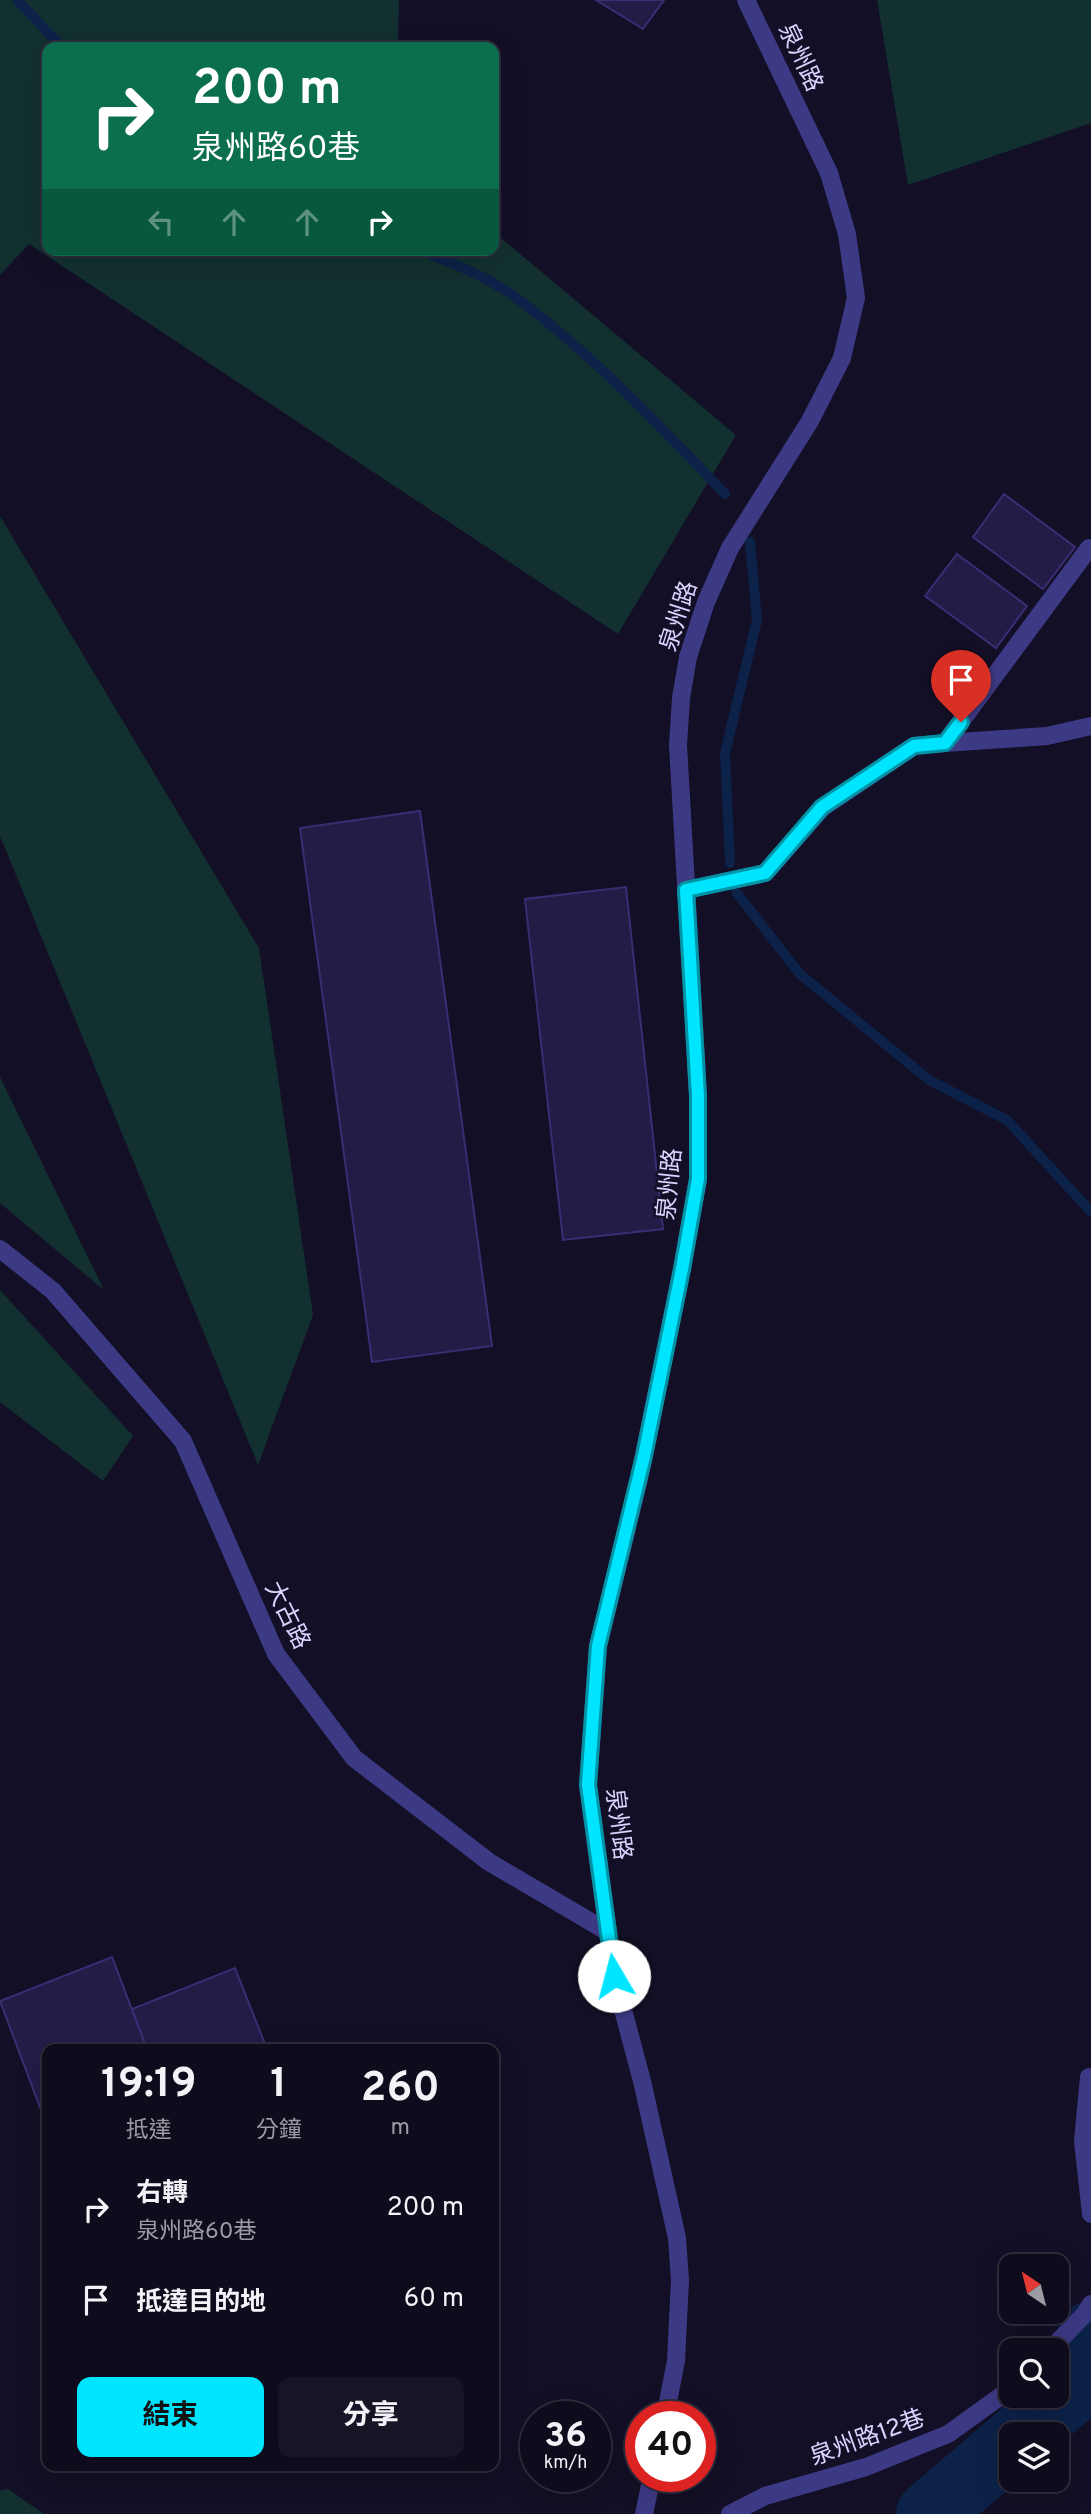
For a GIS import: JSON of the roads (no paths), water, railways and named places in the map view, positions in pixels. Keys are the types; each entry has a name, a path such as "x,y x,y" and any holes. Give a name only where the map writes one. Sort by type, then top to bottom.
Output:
{"street":[{"name":"泉州路","path":"668,2401 676,2361 680,2280 677,2238 642,2081 614,1976 588,1785 598,1646 644,1453 698,1179 698,1096 678,746 681,698 688,657 706,602 730,548 810,421 842,358 856,298 847,234 829,173 746,0"},
{"path":"945,743 1089,548"},
{"path":"686,890 765,873 822,807 914,746 1047,736 1091,726"},
{"name":"大古路","path":"0,1249 53,1291 183,1441 276,1654 354,1758 489,1862 608,1932"},
{"path":"1089,2077 1083,2141 1091,2214"},
{"path":"1062,2338 1091,2304"},
{"name":"泉州路12巷","path":"730,2514 765,2496 866,2467 948,2434 999,2397"},
{"path":"644,2514 649,2492"}],"waterway":[{"path":"17,0 57,42"},
{"path":"434,256 495,284 574,344 626,392 725,494"},
{"path":"730,863 725,753 757,620 750,542"},
{"path":"736,892 800,974 929,1080 1007,1120 1091,1212"},
{"path":"1036,2422 1066,2396 1091,2334"},
{"path":"929,2514 999,2454"}]}
